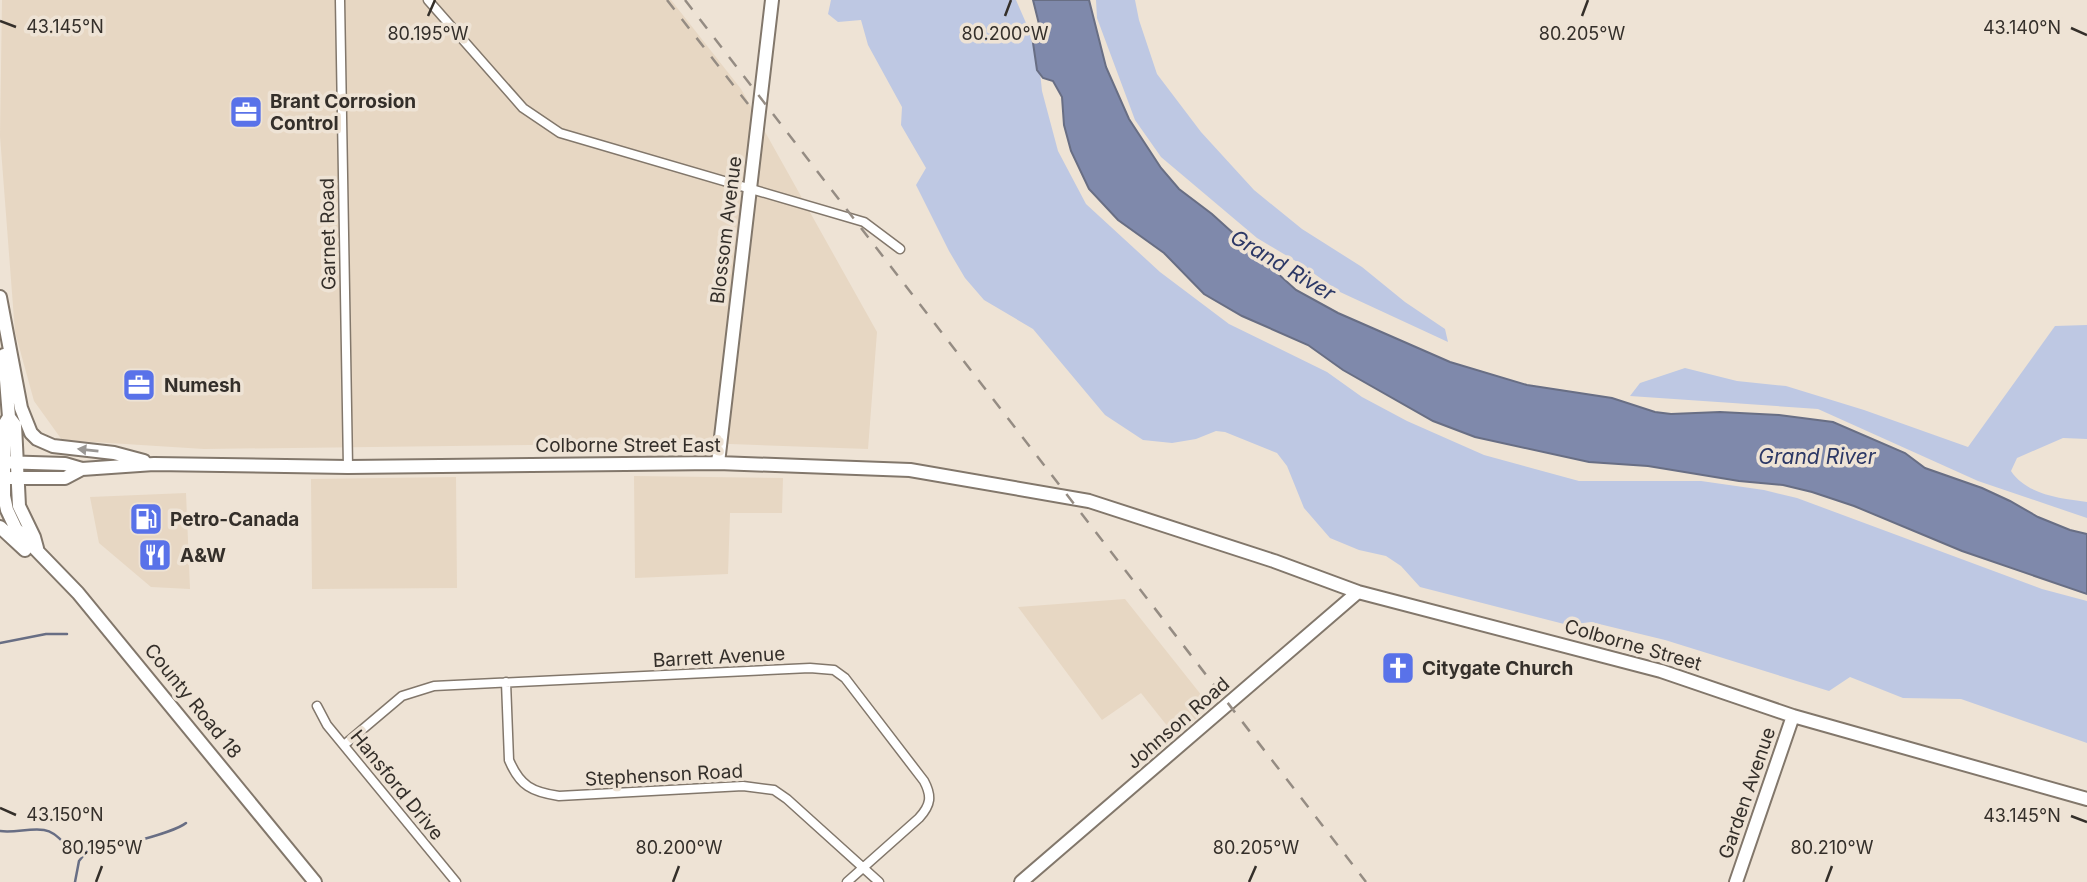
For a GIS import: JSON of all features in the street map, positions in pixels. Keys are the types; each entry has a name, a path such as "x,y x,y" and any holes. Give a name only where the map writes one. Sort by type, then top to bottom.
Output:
{"main road":[{"name":"Blossom Avenue","path":"718,463 772,0"},
{"name":"County Road 18","path":"0,296 9,417 15,425 2,477 9,516 20,534 37,548 74,588 123,646 315,882"},
{"path":"0,296 21,408 31,433 37,439 53,446 114,453 154,464"},
{"name":"Colborne Street East","path":"7,462 65,464 82,469 154,464 348,467 718,463 911,470 1089,501 1168,526"},
{"name":"County Road 18","path":"7,462 17,478 19,506 37,548"},
{"name":"Colborne Street East","path":"2,477 65,478 82,469"},
{"name":"Colborne Street","path":"1168,526 1358,592 1661,671 1793,716 2087,799"},
{"path":"0,527 74,588"},
{"name":"Johnson Road","path":"1021,882 1358,592"},
{"name":"Garden Avenue","path":"1736,882 1793,716"}],"street":[{"name":"Garnet Road","path":"340,0 348,467"},
{"path":"428,0 523,108 561,133 864,222 900,249"},
{"name":"Barrett Avenue","path":"344,745 395,701 410,692 434,686 810,668 834,670 850,685 924,780 930,794 927,809 919,818 846,882"},
{"name":"Stephenson Road","path":"506,682 509,760 514,772 526,786 541,794 559,796 743,786 766,789 787,799 879,882"},
{"name":"Hansford Drive","path":"317,706 327,725 456,882"}],"shaded area":[{"path":"2,0 671,0 741,89 877,332 868,449 703,443 204,449 62,440 34,401 15,332 0,136"},
{"path":"831,0 1016,0 1033,39 1042,91 1058,151 1086,204 1160,272 1229,324 1327,372 1362,397 1407,421 1484,455 1579,481 1701,481 1764,490 1797,498 2042,589 2087,601 2087,743 1961,699 1903,698 1850,677 1829,691 1665,640 1591,622 1568,625 1420,587 1401,566 1386,556 1359,550 1330,538 1304,508 1287,466 1277,453 1225,432 1216,431 1196,439 1172,443 1143,440 1105,415 1033,329 984,300 965,278 916,185 926,168 901,125 902,107 868,45 861,20 838,22 828,14"},
{"path":"1096,0 1135,0 1157,74 1201,132 1254,190 1302,229 1362,267 1405,302 1445,329 1448,342 1340,292 1257,238 1161,157 1135,120 1097,18"},
{"path":"2087,325 2087,439 2063,438 2017,458 2011,471 2035,490 2055,497 2087,502 2087,518 1978,481 1818,409 1630,396 1640,383 1685,368 1737,381 1786,386 1968,447 2055,326"},
{"path":"634,476 783,478 782,513 730,513 728,574 635,578"},
{"path":"456,477 457,588 312,589 311,479"},
{"path":"186,493 190,589 151,587 99,543 90,497"},
{"path":"1125,599 1210,706 1176,737 1141,693 1102,720 1018,607"}],"water":[{"name":"Grand River","path":"1033,0 1089,0 1106,67 1129,119 1161,168 1179,189 1212,214 1296,290 1338,313 1450,362 1527,385 1612,398 1655,412 1671,414 1720,412 1779,415 1833,422 1905,453 1925,468 1982,488 2038,517 2087,534 2087,594 1962,551 1854,506 1812,492 1783,485 1739,481 1648,466 1589,462 1475,437 1433,421 1343,370 1308,345 1242,316 1204,294 1164,253 1118,220 1089,189 1071,151 1064,125 1062,97 1053,81 1043,78 1037,70 1032,36 1039,24"}],"waterway":[{"path":"0,643 46,634 67,634"},
{"path":"0,831 44,830 53,833 71,848 84,851 132,842 186,823"},
{"path":"75,882 79,861 87,851"}],"railway":[{"path":"667,0 748,104"},
{"path":"685,0 1366,882"}],"place":[{"name":"Brant Corrosion Control","path":"246,112"},
{"name":"Numesh","path":"139,385"},
{"name":"Petro-Canada","path":"146,519"},
{"name":"A&W","path":"155,555"},
{"name":"Citygate Church","path":"1398,668"}]}
